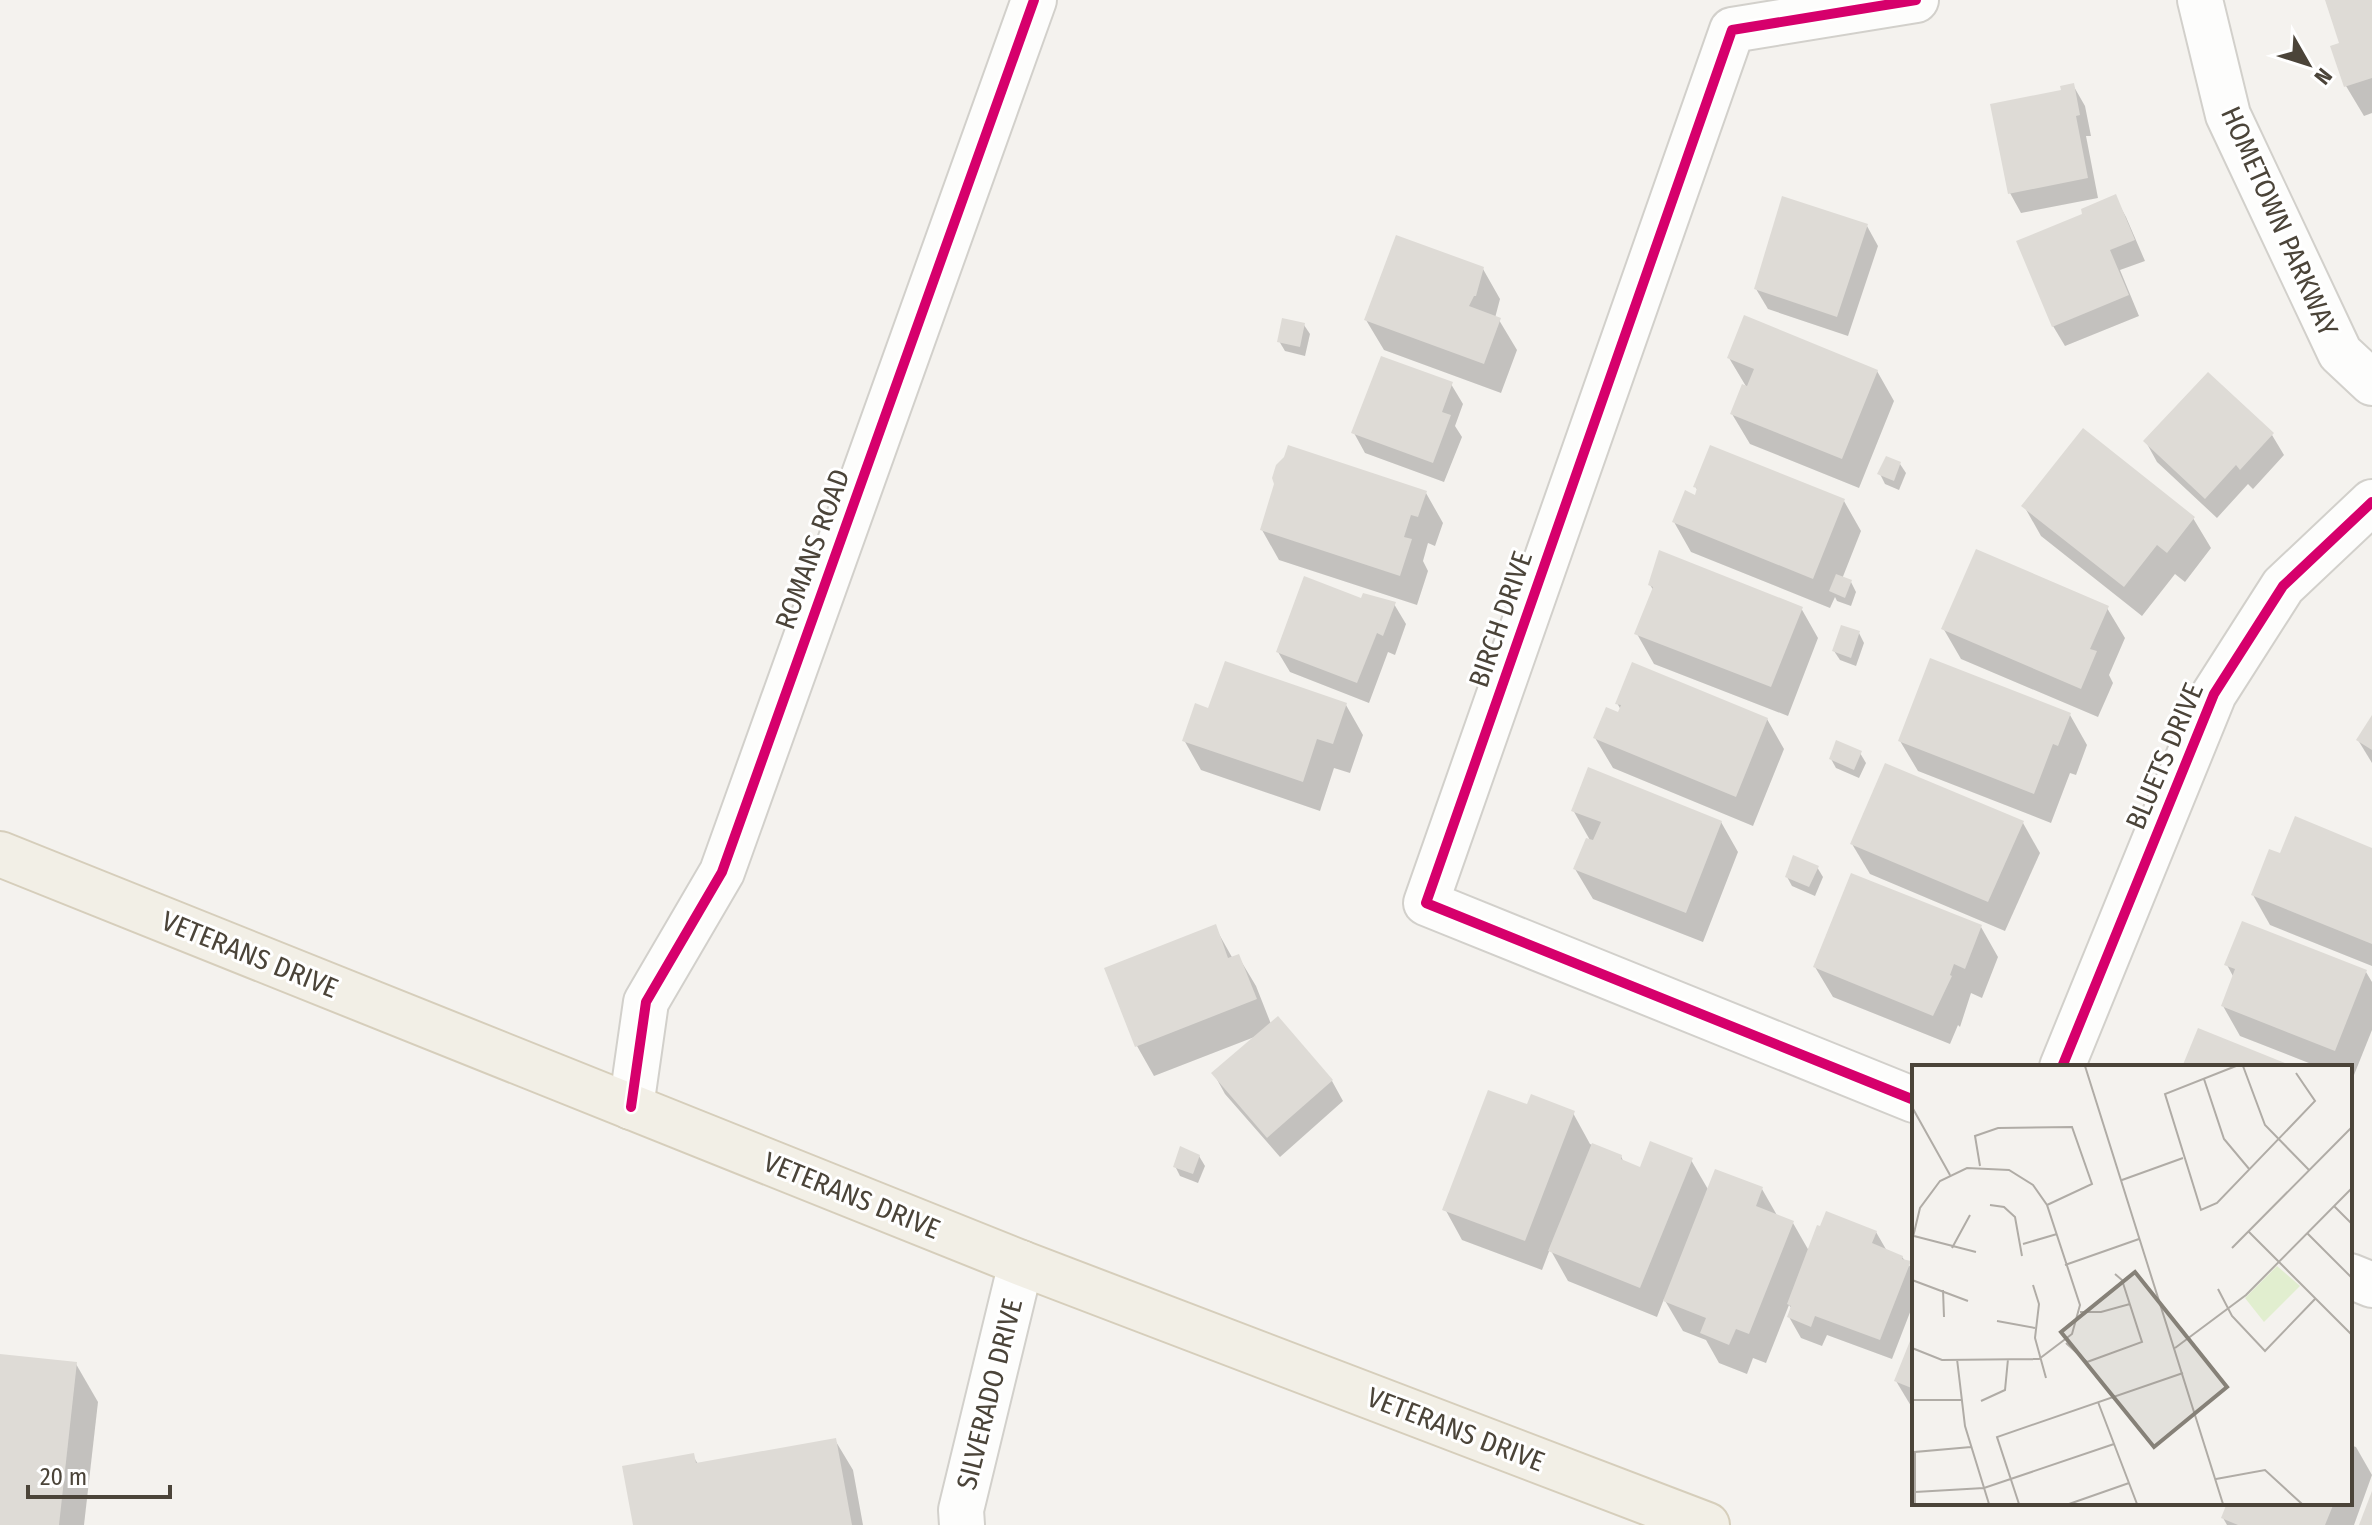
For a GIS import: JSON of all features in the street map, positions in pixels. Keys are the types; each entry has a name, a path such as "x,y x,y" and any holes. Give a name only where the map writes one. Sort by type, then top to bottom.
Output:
{"main road":[{"name":"VETERANS DRIVE","path":"0,854 1021,1263 1707,1525"}],"street":[{"name":"ROMANS ROAD","path":"631,1107 646,1002 722,872 1034,0"},
{"name":"BIRCH DRIVE","path":"1912,1099 1426,903 1732,30 1916,0"},
{"name":"HOMETOWN PARKWAY","path":"2200,0 2228,115 2340,353 2372,383"},
{"name":"BLUETS DRIVE","path":"2063,1065 2214,694 2283,586 2372,502"},
{"name":"SILVERADO DRIVE","path":"962,1525 961,1510 1021,1263"},
{"path":"2352,1277 2372,1285"}],"building":[{"path":"2325,0 2372,0 2372,78 2344,87 2330,46 2339,43"},
{"path":"2074,83 2080,115 2076,116 2088,178 2008,194 1990,104 2061,90 2060,86"},
{"path":"2116,194 2135,240 2110,250 2129,295 2052,327 2016,241 2082,214 2081,209"},
{"path":"1782,196 1868,224 1837,317 1754,289"},
{"path":"1396,235 1484,267 1476,296 1469,306 1501,318 1484,364 1364,320"},
{"path":"1744,315 1878,370 1842,459 1730,414 1742,384 1747,386 1754,369 1727,358"},
{"path":"1282,318 1305,323 1300,347 1277,342"},
{"path":"1381,356 1453,382 1442,412 1451,415 1433,463 1351,433"},
{"path":"2208,372 2274,433 2240,470 2236,465 2205,499 2143,441"},
{"path":"2083,428 2195,517 2167,553 2157,545 2124,587 2021,506"},
{"path":"1288,445 1427,491 1418,517 1411,515 1404,537 1412,539 1400,576 1260,530 1274,484 1272,478 1276,465 1284,457"},
{"path":"1710,445 1845,499 1813,579 1672,522 1685,490 1695,495 1697,488 1693,487"},
{"path":"1886,456 1901,462 1894,481 1877,474"},
{"path":"1976,549 2109,606 2090,649 2097,651 2081,689 1941,629"},
{"path":"1659,550 1803,607 1771,687 1634,634 1653,587 1648,585"},
{"path":"1836,574 1852,580 1845,598 1829,591"},
{"path":"1304,576 1361,598 1363,593 1396,602 1383,636 1377,633 1357,683 1276,652"},
{"path":"1841,625 1860,631 1851,658 1832,651"},
{"path":"1930,658 2071,713 2058,746 2053,744 2034,794 1898,741"},
{"path":"1225,661 1347,703 1333,744 1317,739 1303,782 1182,741 1195,703 1208,708"},
{"path":"1632,662 1768,718 1736,797 1593,738 1606,707 1618,712 1621,705 1615,704"},
{"path":"2372,715 2372,750 2356,740"},
{"path":"1836,740 1862,751 1854,770 1829,759"},
{"path":"1885,763 2024,821 1988,902 1850,844"},
{"path":"1588,767 1722,821 1686,913 1573,869 1586,838 1593,840 1601,822 1571,811"},
{"path":"2295,816 2372,848 2372,944 2251,895 2269,849 2280,853"},
{"path":"1793,855 1819,866 1809,887 1785,877"},
{"path":"1851,873 1982,925 1965,969 1954,964 1952,976 1933,1016 1813,967"},
{"path":"2242,921 2367,970 2335,1051 2221,1006 2235,969 2224,965"},
{"path":"1216,924 1228,958 1239,954 1257,999 1135,1047 1104,968"},
{"path":"1278,1016 1333,1080 1267,1138 1211,1073"},
{"path":"2198,1028 2290,1065 2183,1065"},
{"path":"1488,1090 1527,1104 1531,1094 1575,1111 1525,1241 1442,1210"},
{"path":"1650,1141 1693,1158 1640,1288 1548,1251 1592,1143 1622,1155 1621,1159 1640,1167"},
{"path":"1180,1146 1200,1155 1193,1174 1173,1167"},
{"path":"1715,1169 1763,1187 1756,1206 1794,1221 1749,1334 1736,1329 1729,1345 1700,1333 1706,1318 1663,1301"},
{"path":"1826,1211 1877,1231 1872,1243 1911,1261 1880,1340 1815,1316 1811,1327 1787,1317 1791,1306 1787,1304 1817,1225 1820,1226"},
{"path":"1912,1336 1912,1388 1894,1381"},
{"path":"0,1354 77,1362 59,1525 0,1525"},
{"path":"836,1438 852,1525 633,1525 622,1466 694,1453 696,1463"},
{"path":"2372,1491 2372,1525 2359,1525"},
{"path":"2226,1505 2333,1505 2325,1525 2238,1525 2221,1518"}],"cycle path":[{"path":"631,1107 646,1002 722,872 1034,0"},
{"path":"1912,1099 1426,903 1732,30 1916,0"},
{"path":"2063,1065 2214,694 2283,586 2372,502"}]}
